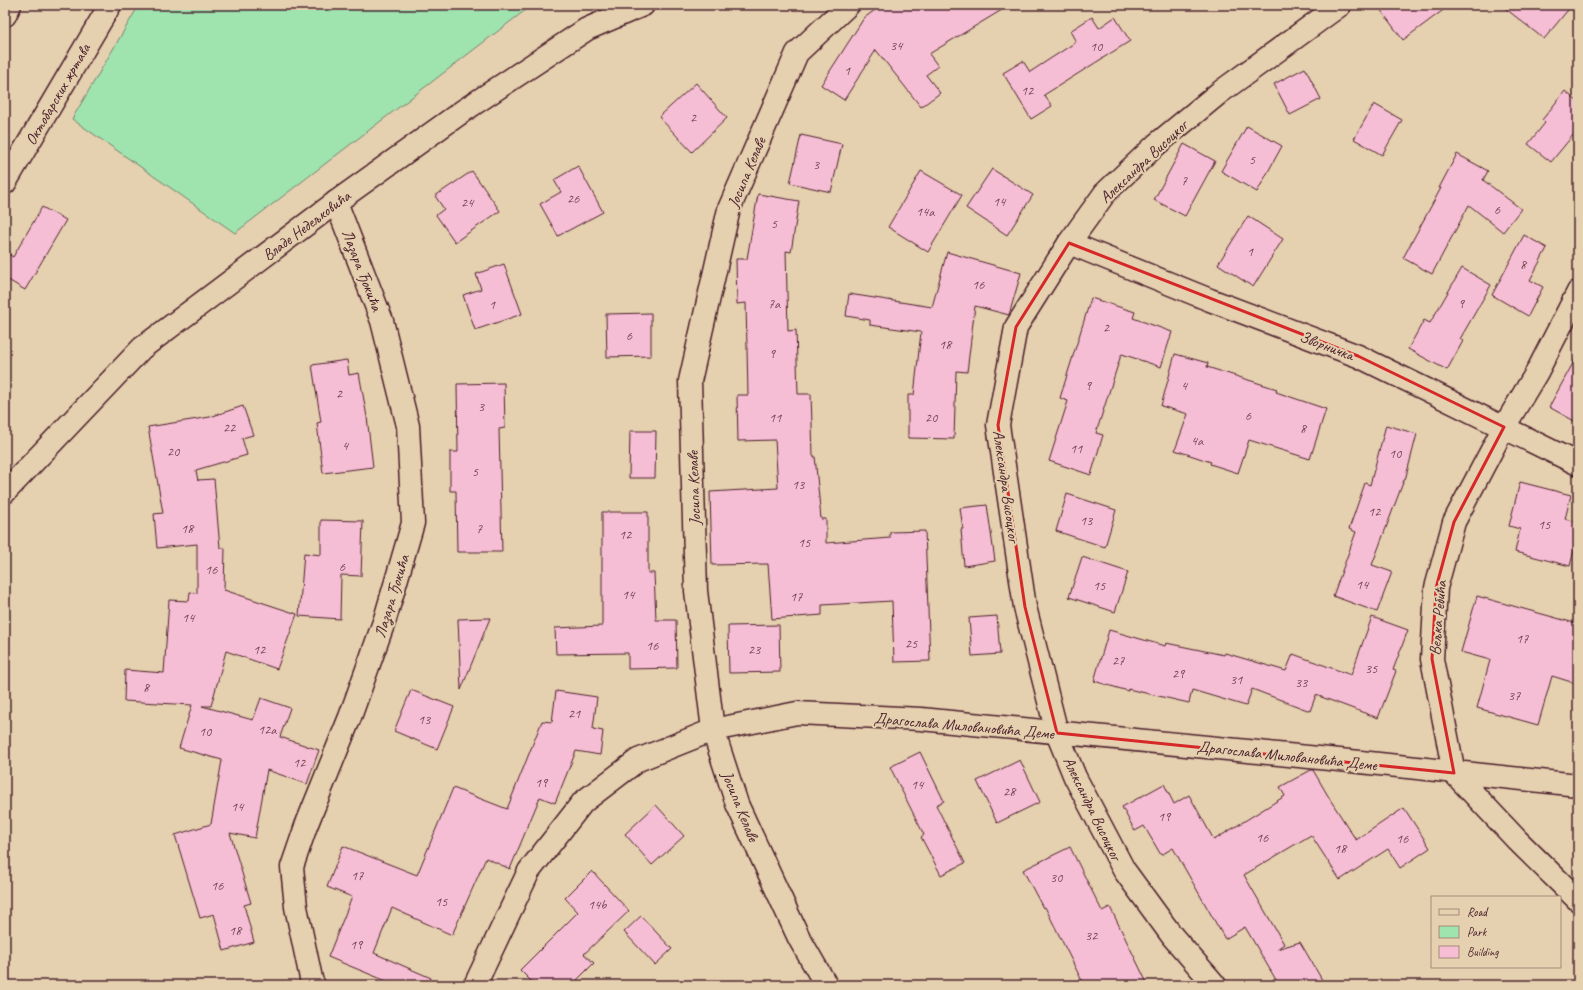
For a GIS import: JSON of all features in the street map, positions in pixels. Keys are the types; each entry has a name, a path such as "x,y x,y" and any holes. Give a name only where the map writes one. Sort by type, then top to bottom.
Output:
{"street":[{"path":"5,15 10,5"},
{"name":"Октобарских жртава","path":"5,183 110,5"},
{"name":"Владе Недељковића","path":"5,492 142,348 336,202 463,110 587,29 642,5"},
{"name":"Јосипа Келаве","path":"826,985 799,938 737,804 713,730 696,591 690,381 729,209 797,53 848,5"},
{"name":"Александра Висоцког","path":"1215,985 1173,936 1124,870 1074,777 1057,733 1025,607 998,424 1016,327 1069,243 1105,193 1157,144 1219,93 1340,5"},
{"name":"Лазара Ђокића","path":"314,985 312,983 296,907 292,867 306,826 350,717 385,619 413,523 408,426 382,321 336,202"},
{"name":"Зворничка","path":"1069,243 1358,356 1578,464"},
{"name":"Вељка Ребића","path":"1454,773 1432,659 1436,588 1454,522 1504,427 1537,372 1578,292"},
{"name":"Драгослава Миловановића Деме","path":"475,985 529,871 583,802 638,760 713,730 797,713 921,719 1352,761 1578,785"},
{"path":"1454,773 1517,840 1578,900"}],"highlighted area":[{"path":"1069,243 1358,356 1504,427 1454,522 1436,588 1432,659 1454,773 1057,733 1025,607 998,425 1016,327"}],"green space":[{"path":"139,5 532,5 235,233 72,119"}],"building":[{"path":"882,5 1010,5 929,54 938,66 926,75 940,93 921,107 876,50 844,100 821,85 864,18"},
{"path":"1377,5 1450,5 1403,40"},
{"path":"1501,5 1572,5 1544,39"},
{"path":"1092,17 1099,28 1115,17 1130,41 1044,95 1052,106 1031,119 1003,73 1023,61 1030,72 1076,42 1070,31"},
{"path":"1305,68 1321,99 1290,115 1274,84"},
{"path":"696,83 727,118 692,152 659,117"},
{"path":"1565,91 1578,102 1578,129 1551,162 1528,144 1545,123 1542,120"},
{"path":"1374,104 1402,120 1382,155 1354,139"},
{"path":"1247,126 1282,146 1257,192 1221,171"},
{"path":"801,135 842,144 831,192 790,183"},
{"path":"1184,144 1215,161 1185,216 1154,200"},
{"path":"1457,154 1488,171 1483,180 1521,209 1503,232 1469,205 1432,274 1403,258 1441,188 1439,188"},
{"path":"578,166 603,212 558,236 540,204 561,192 554,180"},
{"path":"992,169 1033,195 1007,235 966,208"},
{"path":"472,171 500,211 455,242 436,215 444,209 435,196"},
{"path":"921,171 962,195 928,252 888,227"},
{"path":"758,194 799,201 791,252 786,251 788,331 796,330 798,394 811,394 813,456 815,456 821,519 826,519 826,543 890,538 890,532 925,531 930,661 894,662 892,601 822,605 822,615 772,619 768,564 712,565 710,492 778,488 775,440 738,441 737,395 748,395 746,303 737,304 736,259 747,259"},
{"path":"42,207 66,220 25,290 5,278 5,252 13,257"},
{"path":"1248,216 1283,239 1253,287 1218,264"},
{"path":"1524,235 1547,248 1530,280 1543,287 1528,316 1492,295"},
{"path":"947,252 1021,273 1009,315 975,306 967,372 956,371 954,439 908,438 908,395 914,395 921,332 870,325 870,320 846,316 849,294 932,307"},
{"path":"504,264 522,314 475,330 463,295 481,289 476,274"},
{"path":"1462,268 1491,285 1460,339 1463,341 1447,370 1408,349 1424,320 1430,323"},
{"path":"1091,298 1135,312 1133,318 1172,332 1161,367 1122,354 1121,355 1096,433 1103,435 1091,475 1049,461 1068,401 1060,398"},
{"path":"651,313 651,356 607,357 606,314"},
{"path":"1175,354 1208,363 1207,367 1277,389 1276,392 1326,409 1310,459 1249,440 1238,473 1175,450 1188,414 1161,406"},
{"path":"1578,354 1578,423 1549,407"},
{"path":"347,360 349,375 359,373 367,417 373,467 323,473 317,423 321,422 312,365"},
{"path":"504,383 505,428 499,429 502,552 457,552 456,491 450,491 450,452 458,452 457,384"},
{"path":"243,406 253,435 242,438 247,455 196,470 198,481 214,479 220,548 225,548 224,590 297,614 277,669 226,651 211,706 202,706 253,720 261,698 290,708 280,737 319,750 307,784 267,770 255,838 230,833 251,903 244,905 254,942 224,951 214,914 200,918 175,835 211,824 222,760 179,748 192,705 124,701 125,670 164,673 169,600 189,601 190,592 197,593 197,544 157,548 154,514 163,513 148,427 210,417"},
{"path":"1386,425 1417,434 1405,480 1372,565 1392,572 1377,612 1333,596 1356,532 1349,529 1365,483 1370,485"},
{"path":"630,431 656,431 655,478 629,478"},
{"path":"1520,482 1571,495 1565,519 1578,522 1578,535 1570,566 1515,552 1520,529 1509,526"},
{"path":"1067,494 1116,510 1105,547 1056,531"},
{"path":"987,505 995,561 964,566 961,529 963,529 960,508"},
{"path":"602,512 648,512 648,573 654,573 656,620 676,620 677,668 628,669 628,653 556,654 555,628 602,626"},
{"path":"321,520 363,521 361,576 341,575 340,619 299,616 304,553 321,555"},
{"path":"1082,557 1128,572 1115,612 1069,597"},
{"path":"1477,596 1578,624 1578,684 1552,676 1538,725 1477,708 1490,660 1461,652"},
{"path":"997,616 1000,654 972,656 969,618"},
{"path":"1372,617 1408,630 1393,670 1396,671 1378,718 1316,695 1310,711 1252,689 1246,706 1192,690 1189,703 1128,689 1128,691 1094,681 1109,630 1165,646 1166,643 1224,655 1225,653 1286,671 1293,654 1351,675"},
{"path":"490,618 461,690 458,619"},
{"path":"779,625 780,672 729,673 728,626"},
{"path":"411,690 454,707 437,749 394,731"},
{"path":"556,691 597,697 593,729 603,731 600,755 576,751 555,803 540,797 510,869 486,858 452,935 392,908 374,953 431,978 428,985 396,985 328,957 352,897 327,887 343,846 417,875 453,788 507,809 542,721 552,722"},
{"path":"920,752 944,801 936,805 965,863 941,875 921,837 924,835 890,767"},
{"path":"1020,760 1040,802 997,823 977,781"},
{"path":"1313,770 1356,840 1404,808 1430,848 1400,868 1388,849 1340,880 1311,835 1244,875 1284,944 1277,949 1300,942 1325,985 1279,985 1245,927 1225,939 1173,848 1161,855 1144,826 1135,831 1122,807 1164,784 1174,804 1189,795 1214,840 1285,796 1280,787"},
{"path":"656,805 684,836 652,865 625,834"},
{"path":"1070,847 1102,911 1110,907 1148,985 1084,985 1045,907 1043,908 1023,870"},
{"path":"592,871 629,911 584,954 594,963 572,985 535,985 520,970 578,912 565,898"},
{"path":"641,916 672,949 655,965 624,932"}]}
